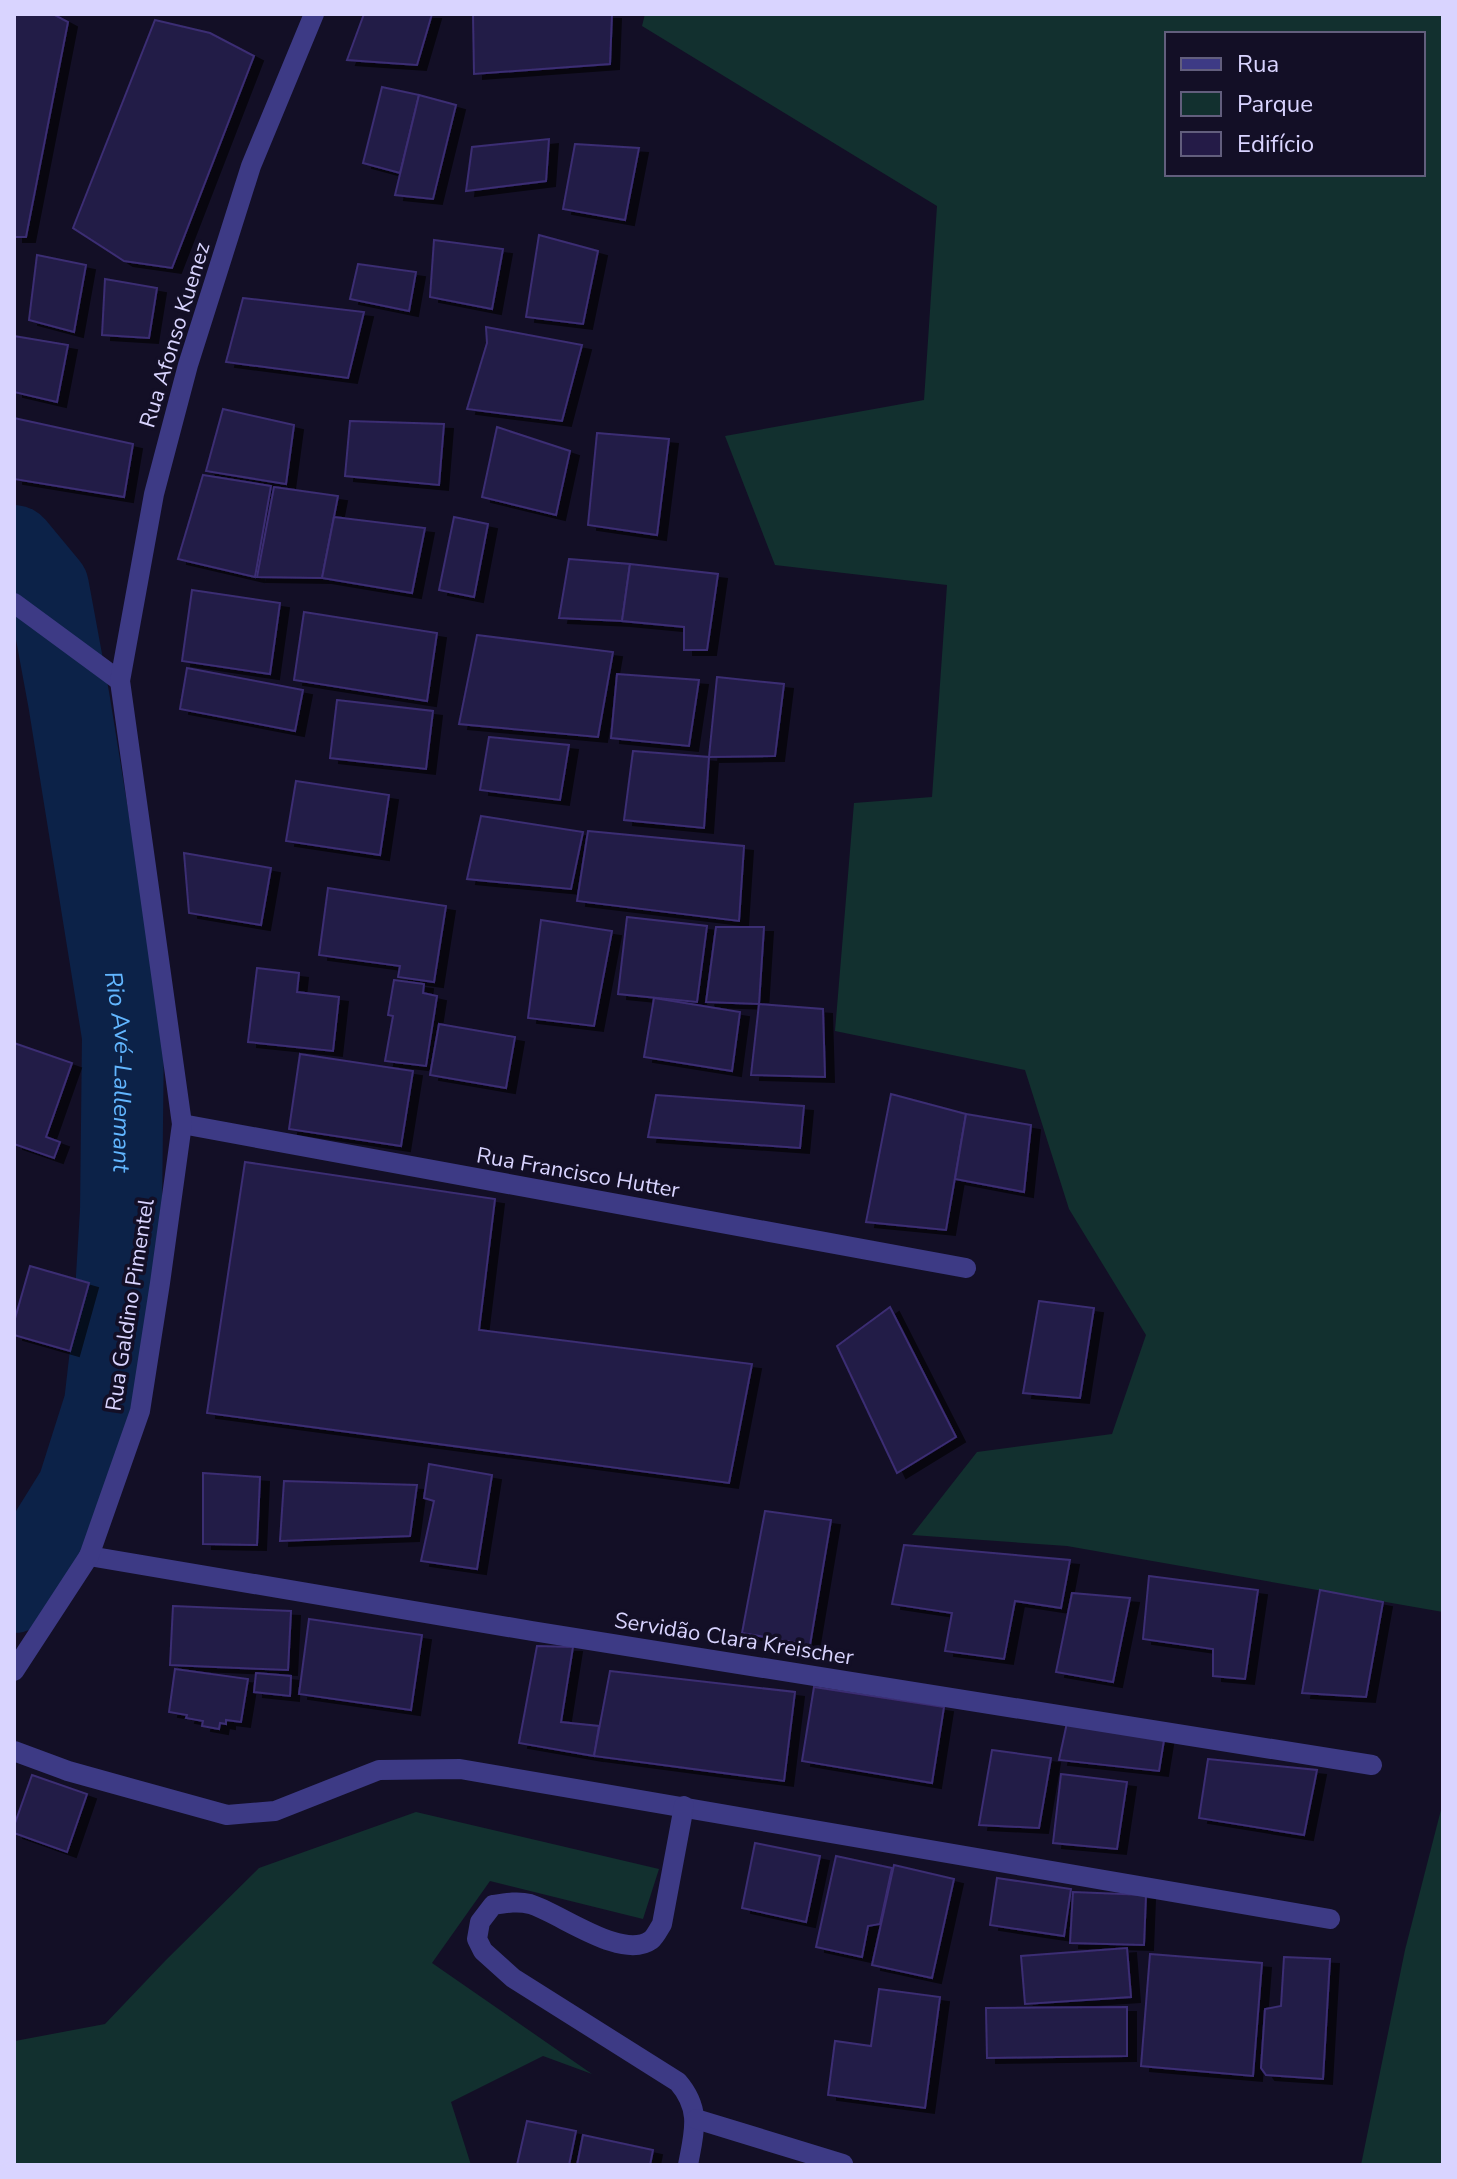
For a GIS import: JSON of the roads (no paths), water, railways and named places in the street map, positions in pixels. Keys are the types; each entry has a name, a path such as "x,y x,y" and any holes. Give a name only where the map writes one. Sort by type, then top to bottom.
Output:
{"street":[{"name":"Rua Afonso Kuenez","path":"119,680 154,494 188,365 251,166 314,14"},
{"path":"14,603 119,680"},
{"name":"Rua Galdino Pimentel","path":"14,1671 89,1556 140,1411 182,1124 119,680"},
{"name":"Rua Francisco Hutter","path":"182,1124 966,1268"},
{"name":"Servidão Clara Kreischer","path":"89,1556 547,1634 1372,1765"},
{"path":"14,1751 68,1771 227,1815 275,1811 379,1770 460,1769 1330,1919"},
{"path":"684,1806 662,1924 651,1940 633,1946 614,1943 531,1904 513,1902 493,1905 480,1922 477,1939 483,1951 513,1978 678,2082 689,2094 696,2119 688,2165"},
{"path":"696,2119 843,2164"}],"waterway":[{"name":"Rio Avé‐Lallemant","path":"14,546 48,587 123,1036 121,1211 114,1326 105,1404 78,1489 14,1592"}]}
